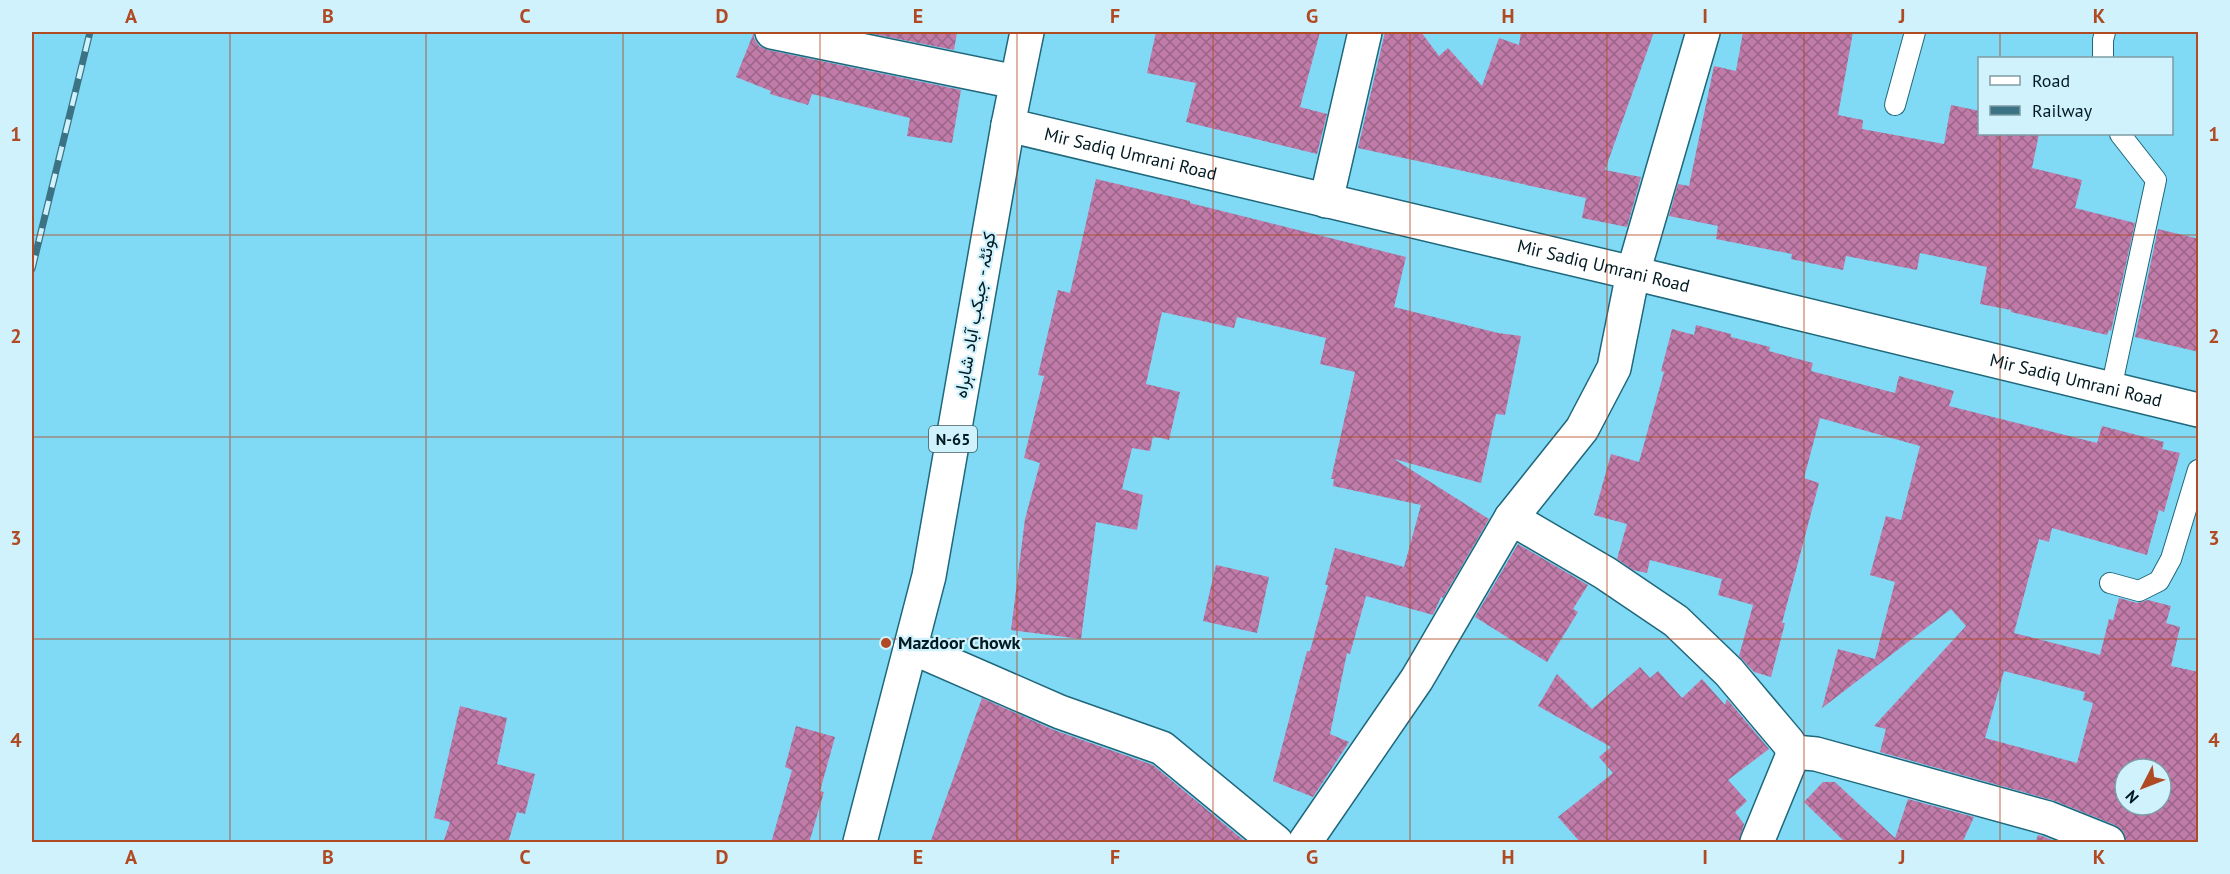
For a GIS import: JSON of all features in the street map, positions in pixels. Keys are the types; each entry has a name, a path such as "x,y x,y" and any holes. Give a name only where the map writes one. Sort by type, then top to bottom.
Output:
{"main road":[{"path":"772,32 1016,82"},
{"name":"کوئٹہ - جیکب آباد شاہراہ","path":"860,843 929,576 1008,125 1027,32"},
{"path":"1326,201 1365,32"},
{"path":"1305,843 1417,679 1511,518 1582,429 1614,368 1633,273 1703,32"},
{"name":"Mir Sadiq Umrani Road","path":"1008,125 2199,410"},
{"path":"1511,518 1605,573 1676,621 1728,672 1794,752"},
{"path":"910,647 1060,712 1162,748 1276,843"},
{"path":"1757,843 1794,752"},
{"path":"1794,752 1816,754 2048,818 2108,843"}],"lane":[{"path":"1895,105 1915,32"},
{"path":"2103,57 2105,32"},
{"path":"2111,389 2156,180 2121,135"},
{"path":"2110,582 2139,591 2159,581 2171,559 2199,470"}],"building":[{"path":"754,32 754,38 759,46 768,50 961,90 952,143 907,136 910,118 812,94 808,105 770,94 771,91 736,77"},
{"path":"863,32 957,32 954,50"},
{"path":"1156,32 1320,32 1300,107 1327,114 1317,154 1186,122 1196,83 1147,73"},
{"path":"1385,32 1421,32 1439,56 1448,48 1482,86 1499,38 1519,45 1521,32 1654,32 1605,170 1641,177 1627,227 1582,218 1586,198 1358,148"},
{"path":"1743,32 1853,32 1838,115 1863,120 1862,129 1944,144 1951,105 1978,111 1978,135 2039,135 2032,168 2082,180 2075,208 2135,223 2111,331 2109,330 2107,335 1980,304 1987,267 1920,253 1917,270 1846,256 1843,270 1791,259 1792,254 1716,239 1718,226 1669,216 1678,184 1689,186 1714,66 1736,71"},
{"path":"1096,179 1406,257 1394,307 1498,333 1521,336 1505,415 1496,414 1481,483 1394,459 1489,519 1443,598 1441,597 1433,615 1366,596 1350,654 1347,653 1330,734 1349,742 1313,797 1273,781 1307,651 1310,651 1328,585 1325,585 1335,548 1404,567 1421,505 1333,486 1334,479 1331,479 1355,372 1320,364 1326,338 1237,317 1234,328 1162,312 1146,384 1180,392 1169,440 1153,436 1150,451 1132,448 1122,489 1143,495 1137,530 1096,522 1081,639 1011,630 1025,519 1040,463 1024,458 1044,376 1038,375 1058,290 1070,293"},
{"path":"2158,229 2199,239 2199,352 2135,337"},
{"path":"1696,325 1731,334 1731,337 1770,347 1769,351 1813,363 1811,371 1895,393 1899,376 1954,391 1949,406 2097,443 2102,426 2164,442 2162,449 2180,453 2164,512 2159,510 2147,555 2052,528 2049,542 2039,539 2014,633 2100,655 2109,619 2113,620 2119,598 2137,603 2148,600 2171,606 2166,623 2180,627 2171,666 2199,672 2199,843 2126,843 2123,831 2115,825 2055,801 1880,752 1886,729 1874,726 1966,626 1951,609 1822,708 1838,649 1875,659 1895,582 1870,575 1886,516 1901,520 1920,446 1820,418 1804,478 1819,483 1782,623 1785,623 1771,677 1754,672 1739,656 1753,605 1718,595 1722,579 1650,560 1647,573 1633,570 1617,559 1627,524 1594,515 1611,454 1639,462 1664,372 1661,371 1672,329 1694,335","holes":["2004,671 2085,692 2083,700 2093,703 2077,763 1985,738"]},
{"path":"1518,544 1588,585 1573,609 1578,612 1547,662 1475,617"},
{"path":"1216,565 1269,577 1257,633 1203,621"},
{"path":"1640,667 1650,678 1658,671 1682,698 1702,679 1725,705 1727,699 1769,749 1728,780 1747,801 1735,812 1744,824 1739,843 1581,843 1558,817 1613,773 1599,757 1611,747 1538,706 1557,674 1592,709"},
{"path":"982,698 1054,730 1153,765 1247,843 930,843"},
{"path":"460,706 507,718 497,764 535,774 525,814 517,812 508,843 443,843 450,822 434,818"},
{"path":"796,726 835,737 820,791 824,792 809,843 771,843 792,770 785,767"},
{"path":"1823,782 1835,782 1895,838 1908,799 1974,817 1962,843 1846,843 1804,802"},
{"path":"2038,835 2042,836 2059,843 2035,843"}],"railway":[{"path":"32,269 90,32"}],"place":[{"name":"Mazdoor Chowk","path":"886,643"}]}
